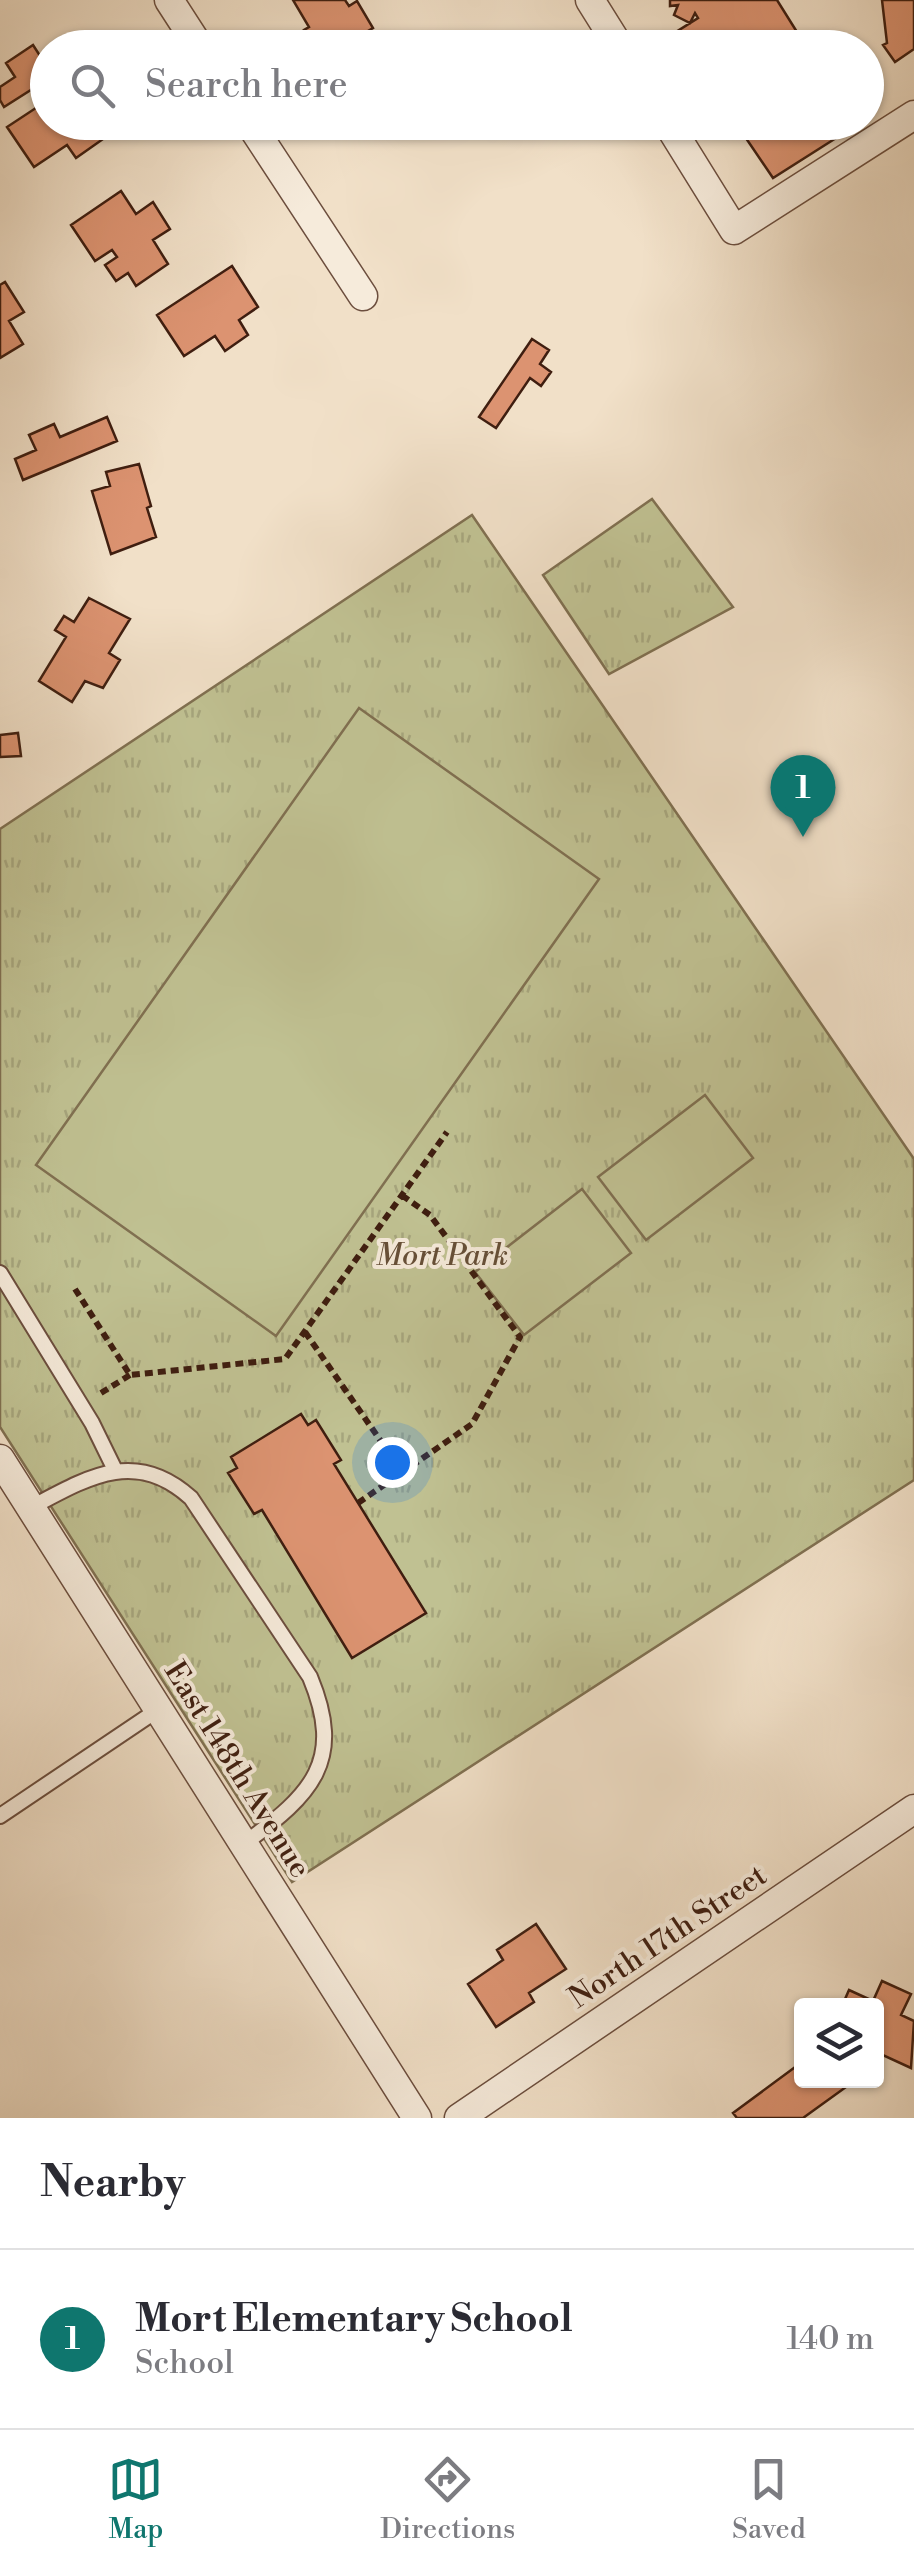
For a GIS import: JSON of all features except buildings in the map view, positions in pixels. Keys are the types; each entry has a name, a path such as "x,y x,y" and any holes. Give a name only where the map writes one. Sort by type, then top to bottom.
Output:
{"street":[{"path":"169,0 188,30"},
{"path":"590,0 609,30"},
{"path":"884,134 914,115"},
{"path":"261,140 362,296"},
{"path":"678,140 734,230 875,140"},
{"name":"East 148th Avenue","path":"0,1459 417,2118"},
{"name":"North 17th Street","path":"458,2118 914,1810"}],"lane":[{"path":"0,1273 116,1472"},
{"path":"32,1507 75,1484 116,1472 135,1469 156,1474 191,1498 310,1676 322,1706 324,1753 318,1774 283,1815 245,1843"},
{"path":"0,1816 160,1709"}],"path":[{"path":"81,1406 130,1375 280,1360 288,1356 400,1194 448,1132"},
{"path":"358,1503 472,1424 520,1337 430,1216 400,1194"},
{"path":"75,1289 130,1375"},
{"path":"305,1332 403,1473"}],"green space":[{"path":"652,499 733,607 609,674 543,575"},
{"name":"Mort Park","path":"472,515 914,1159 914,1480 292,1882 0,1427 0,829"},
{"path":"359,708 599,879 276,1336 36,1165"},
{"path":"705,1095 753,1158 646,1240 598,1177"},
{"path":"582,1189 631,1253 524,1335 475,1272"}],"place":[{"name":"Mort Elementary School","path":"803,837"}]}
